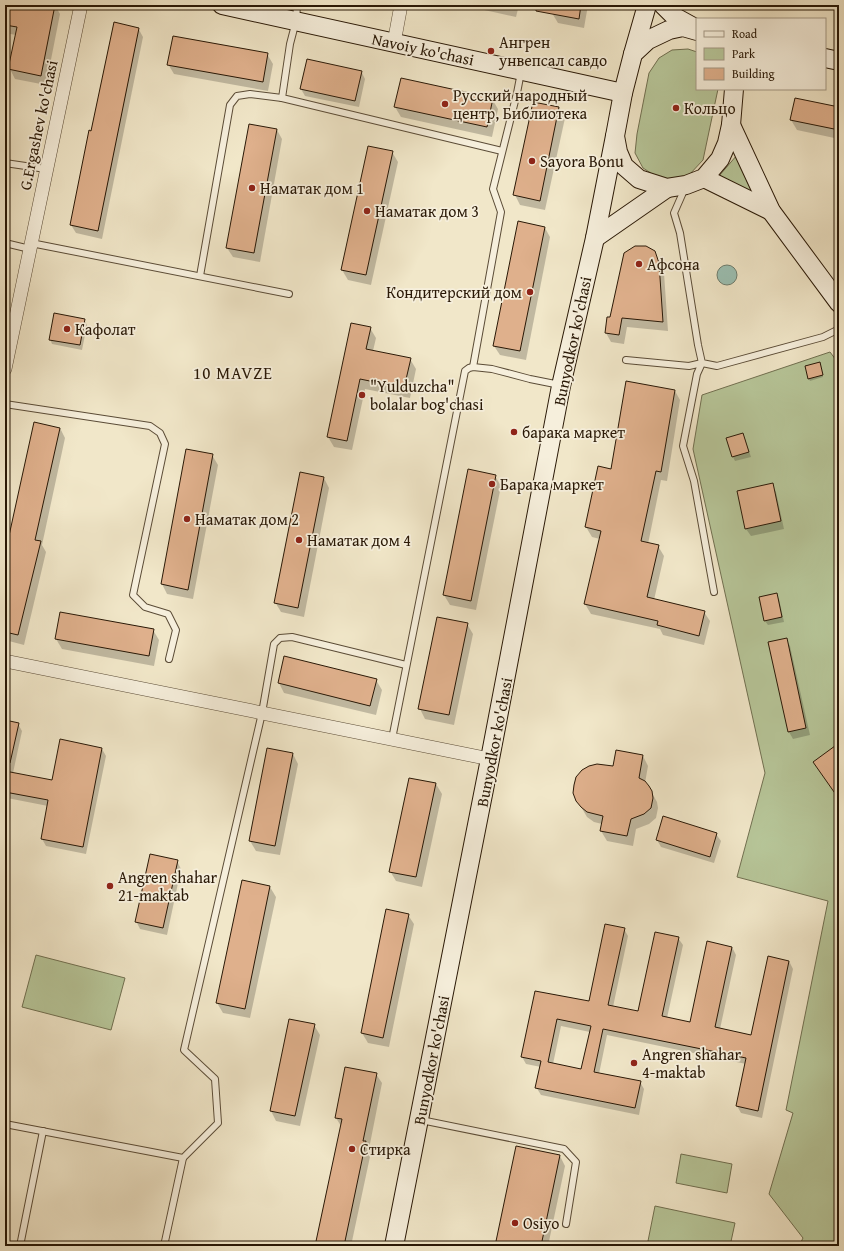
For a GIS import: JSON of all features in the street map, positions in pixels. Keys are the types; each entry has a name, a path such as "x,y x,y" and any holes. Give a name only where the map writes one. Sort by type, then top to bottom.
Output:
{"main road":[{"name":"Navoiy ko'chasi","path":"222,5 296,13 394,43 623,93"},
{"name":"Bunyodkor ko'chasi","path":"394,1246 420,1120 561,386 595,238 623,93 647,5"},
{"path":"663,5 675,17 696,29"},
{"path":"633,54 648,40 669,30 683,27 696,30"},
{"path":"826,58 839,61"},
{"path":"595,238 667,188 686,185 704,178 720,159 727,143 736,91"},
{"path":"731,125 771,211 839,303"},
{"path":"615,136 618,152 624,166 639,179 667,188"},
{"path":"704,178 771,211"}],"street":[{"name":"G.Ergashev ko'chasi","path":"5,369 80,5"},
{"path":"394,43 401,5"},
{"path":"5,661 490,759"}],"lane":[{"path":"282,98 296,13"},
{"path":"473,367 501,212 493,189 521,71"},
{"path":"200,276 230,105 237,96 250,94 282,98 502,151"},
{"path":"5,163 46,169"},
{"path":"686,185 674,213 680,233 702,363 697,374 683,446 694,481 714,592"},
{"path":"5,243 31,246 200,276 289,294"},
{"path":"626,360 689,366 702,363 717,366 823,336 839,329"},
{"path":"392,739 465,371 473,367 492,369 561,386"},
{"path":"5,404 150,426 160,432 165,444 133,595 146,607 168,614 176,630 169,659"},
{"path":"164,1246 183,1158 218,1122 215,1080 184,1050 262,713 274,644 280,638 292,637 406,665"},
{"path":"420,1120 564,1149 576,1162 566,1224"},
{"path":"5,1124 183,1158"},
{"path":"20,1246 43,1131"}],"green space":[{"path":"688,49 696,52 696,90 718,90 703,160 689,175 671,180 657,177 643,168 635,153 637,134 649,73 659,58 672,50"},
{"path":"737,155 753,193 719,176"},
{"path":"830,352 839,364 839,1246 799,1246 803,1238 769,1194 793,1113 786,1110 828,901 737,877 765,773 693,449 702,395"},
{"path":"36,955 125,978 111,1030 22,1007"},
{"path":"681,1154 732,1164 727,1193 676,1183"},
{"path":"655,1206 735,1223 730,1246 647,1246"}],"water":[{"path":"727,265 734,268 737,275 734,282 727,285 720,282 717,275 720,268"}],"building":[{"path":"5,5 55,5 41,76 8,69 17,27 5,25"},
{"path":"536,5 581,5 579,19 536,11"},
{"path":"114,22 139,28 98,231 70,225 89,130 91,131"},
{"path":"173,36 268,53 263,82 167,65"},
{"path":"307,59 362,71 355,101 300,89"},
{"path":"401,78 493,98 487,127 394,107"},
{"path":"795,98 839,107 839,130 790,120"},
{"path":"533,102 559,107 540,201 513,195"},
{"name":"Наматак дом 1","path":"249,124 277,129 254,253 226,248"},
{"name":"Наматак дом 3","path":"368,146 393,151 366,275 341,270"},
{"path":"518,221 545,227 520,351 493,346"},
{"path":"635,246 646,246 655,251 659,263 663,322 622,318 619,335 605,333 607,317 610,317 624,253"},
{"name":"Кафолат","path":"54,313 85,319 80,345 49,340"},
{"path":"351,323 371,327 366,349 411,358 404,388 360,379 347,441 327,437"},
{"path":"820,362 823,375 808,379 805,366"},
{"path":"626,381 675,390 661,472 656,471 641,541 659,545 647,597 705,611 699,636 657,625 658,621 584,604 601,531 585,527 598,466 611,469"},
{"path":"34,422 60,428 35,540 41,541 18,635 5,632 5,554"},
{"path":"743,433 749,452 732,457 726,438"},
{"name":"Наматак дом 2","path":"186,449 213,454 188,590 161,584"},
{"path":"468,469 496,475 471,601 443,595"},
{"name":"Наматак дом 4","path":"300,472 324,477 298,608 274,603"},
{"path":"773,483 781,521 745,529 737,491"},
{"path":"777,593 782,617 764,621 759,597"},
{"path":"60,612 154,629 149,656 55,639"},
{"path":"437,617 468,623 449,715 418,709"},
{"path":"787,638 806,728 788,732 768,642"},
{"path":"284,656 377,679 370,706 278,683"},
{"path":"5,720 19,723 10,763 5,762"},
{"path":"60,739 102,748 83,847 41,839 48,800 5,792 5,771 52,780"},
{"path":"839,743 839,799 813,762"},
{"path":"267,748 293,753 275,846 249,841"},
{"path":"616,750 643,755 639,778 645,781 649,786 652,791 653,798 651,808 644,814 631,819 627,836 600,831 603,816 587,812 576,801 573,793 576,777 582,770 597,764 613,766"},
{"path":"409,778 436,783 416,877 389,872"},
{"path":"663,816 717,833 710,857 656,840"},
{"path":"150,854 178,860 163,928 135,922"},
{"path":"242,880 270,886 245,1009 216,1003"},
{"path":"386,909 409,914 383,1038 361,1033"},
{"path":"605,924 625,928 608,1005 638,1011 655,932 679,937 662,1016 690,1022 707,941 732,947 715,1027 751,1035 768,956 789,961 758,1111 736,1106 746,1058 603,1029 594,1072 641,1081 635,1108 535,1088 541,1061 521,1057 535,991 589,1001","holes":["557,1019 591,1026 581,1069 548,1062"]},
{"path":"289,1019 315,1024 295,1116 270,1111"},
{"path":"345,1067 377,1073 363,1141 366,1141 344,1246 315,1246 342,1119 335,1118"},
{"path":"516,1146 560,1155 541,1246 495,1246"}],"place":[{"name":"Ангрен унвепсал савдо","path":"491,51"},
{"name":"Русский народный центр, Библиотека","path":"445,104"},
{"name":"Кольцо","path":"676,108"},
{"name":"Sayora Bonu","path":"532,161"},
{"name":"Наматак дом 1","path":"252,188"},
{"name":"Наматак дом 3","path":"367,211"},
{"name":"Афсона","path":"639,264"},
{"name":"Кондитерский дом","path":"530,292"},
{"name":"Кафолат","path":"67,329"},
{"name":"\"Yulduzcha\" bolalar bog'chasi","path":"362,395"},
{"name":"барака маркет","path":"514,432"},
{"name":"Барака маркет","path":"492,484"},
{"name":"Наматак дом 2","path":"187,519"},
{"name":"Наматак дом 4","path":"299,540"},
{"name":"Angren shahar 21-maktab","path":"110,886"},
{"name":"Angren shahar 4-maktab","path":"634,1063"},
{"name":"Стирка","path":"352,1149"},
{"name":"Osiyo","path":"515,1223"}],"district":[{"name":"10 MAVZE","path":"233,373"}]}
